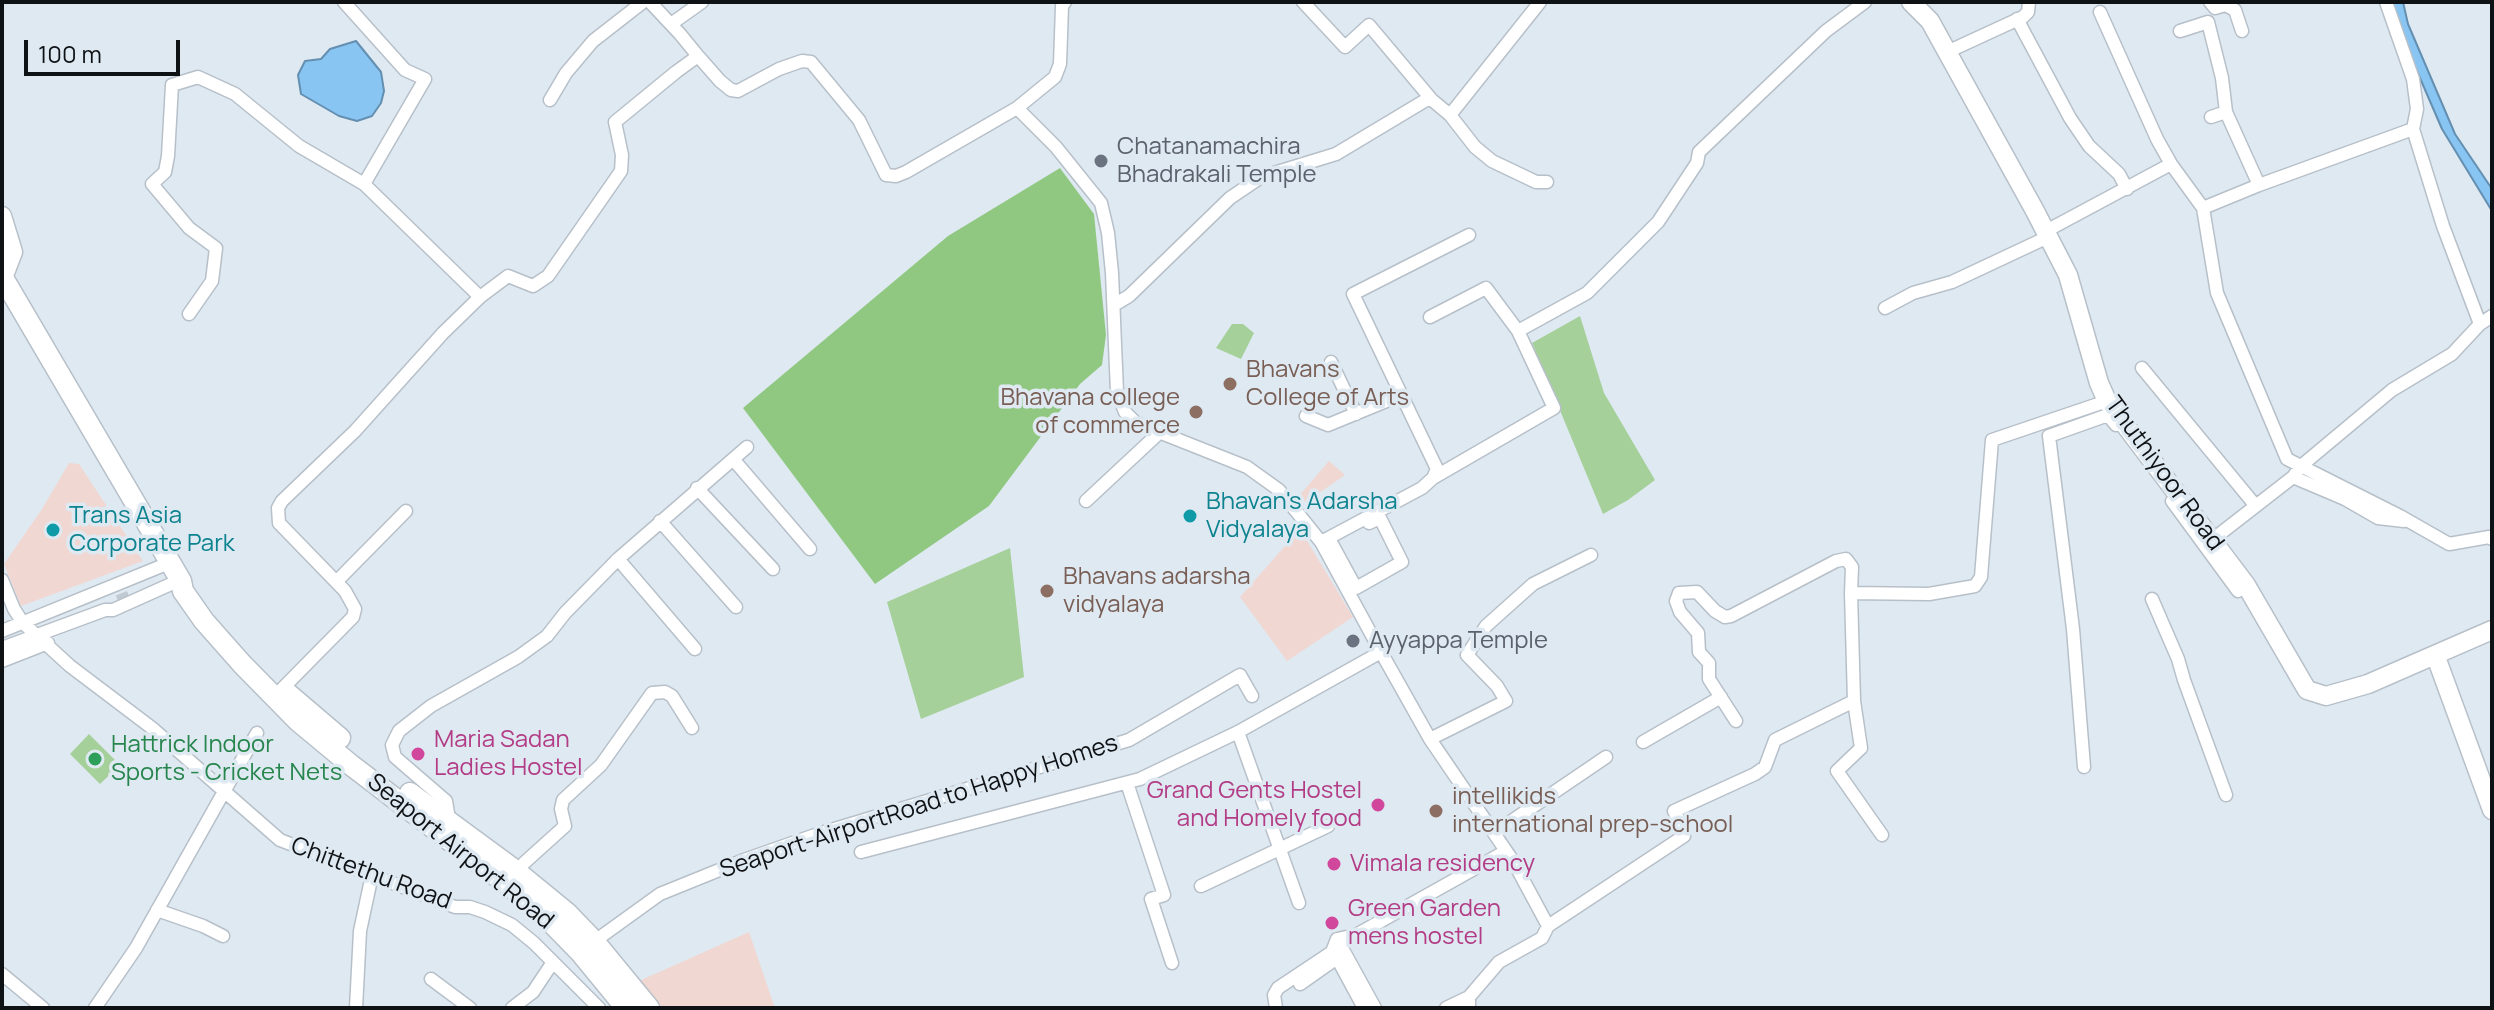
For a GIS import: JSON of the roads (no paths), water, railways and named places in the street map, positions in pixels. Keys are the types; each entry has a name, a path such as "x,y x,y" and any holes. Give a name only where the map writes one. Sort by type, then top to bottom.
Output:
{"main road":[{"name":"Thuthiyoor Road","path":"1911,2 1930,21 2068,275 2107,401 2246,585 2307,690 2326,696 2368,684 2492,630"},
{"path":"2,216 13,252 3,277"},
{"name":"Seaport Airport Road","path":"3,277 180,580 223,642 351,765 440,824 587,946 626,1008"},
{"path":"2436,657 2492,810"},
{"path":"587,946 649,1008"}],"street":[{"path":"344,2 405,70 425,79 364,184"},
{"path":"550,100 566,73 593,41 643,2"},
{"path":"650,2 731,90 738,91 779,69 802,61 811,62 859,120 886,175 896,176 1017,108 1055,77 1060,64 1062,6 1065,2"},
{"path":"671,24 702,2"},
{"path":"1303,2 1345,47 1369,25 1475,147 1492,161 1536,182 1547,182"},
{"path":"1450,115 1540,2"},
{"path":"1518,331 1587,293 1658,222 1697,163 1699,152 1826,31 1865,2"},
{"path":"1947,52 2017,19 2028,12 2029,2"},
{"path":"2210,2 2215,8 2225,5 2235,10 2242,31"},
{"path":"2386,2 2413,79 2417,109 2413,129 2443,226 2480,324"},
{"path":"2100,12 2143,112 2171,164 2203,208 2217,293 2287,459 2297,471 2413,522 2449,544 2492,539"},
{"path":"2017,19 2070,118 2089,146 2119,174 2127,189"},
{"path":"2180,31 2208,22 2222,78 2226,112 2259,185"},
{"path":"278,693 353,617 355,609 337,581 286,534 279,523 278,508 288,493 355,431 443,333 480,297 508,276 533,286 548,276 621,171 622,155 615,122 698,56"},
{"path":"189,314 212,281 216,248 189,228 152,184 165,172 172,85 198,77 235,94 299,146 364,184 480,297"},
{"path":"1114,305 1129,296 1230,198 1261,177 1336,154 1416,105 1432,100"},
{"path":"1017,108 1056,147 1101,203 1108,233 1117,392 1125,412 1136,423 1247,467 1279,490 1326,545 1356,588 1402,562 1380,518 1326,545"},
{"path":"2211,117 2226,112"},
{"path":"2203,208 2413,129"},
{"path":"1885,308 1913,293 1952,282 2047,234 2171,164"},
{"path":"1433,478 1437,469 1353,294 1469,235"},
{"path":"1326,545 1554,408 1518,331 1486,288 1430,317"},
{"path":"2212,540 2392,390 2452,354 2480,324 2492,316"},
{"path":"1331,362 1356,414"},
{"path":"2142,368 2255,505"},
{"path":"1306,416 1328,425 1401,395"},
{"path":"1851,593 1929,594 1975,586 1981,577 1992,440 2107,401"},
{"path":"2084,767 2073,629 2049,436 2108,415 2238,591 2246,585"},
{"path":"1086,501 1160,432"},
{"path":"440,824 448,813 446,801 395,757 392,745 399,731 431,706 535,646 618,559 747,447"},
{"path":"733,459 810,549"},
{"path":"697,488 773,569"},
{"path":"337,581 406,511"},
{"path":"660,521 736,607"},
{"path":"1326,545 1430,739 1506,851 1548,926"},
{"path":"1430,739 1506,701 1497,686 1467,655 1486,626 1533,584 1591,555"},
{"path":"618,559 695,649"},
{"path":"1736,721 1709,679 1709,663 1699,652 1698,633 1680,612 1676,601 1679,593 1697,592 1715,611 1725,617 1731,616 1836,561 1846,559 1852,567 1854,701 1861,748 1837,771 1882,835"},
{"path":"2,661 105,610 150,571 180,580"},
{"name":"Chittethu Road","path":"2,580 8,611 70,666 152,728 280,840 455,907 470,907 485,912 512,925 599,1008"},
{"path":"98,594 104,588 125,580 133,602 105,610"},
{"path":"2,631 98,594 153,591 180,580"},
{"path":"2152,599 2178,659 2226,795"},
{"path":"2,648 43,639"},
{"path":"861,852 1140,779 1238,732 1381,652"},
{"name":"Seaport-AirportRoad to Happy Homes","path":"587,946 660,894 744,860 818,834 1129,740 1240,675 1252,696"},
{"path":"524,863 565,826 561,809 563,800 601,765 652,693 665,692 672,696 692,728"},
{"path":"1643,742 1721,697"},
{"path":"1446,1008 1469,1003 1499,962 1542,938 1548,926 1684,836 1674,811 1755,774 1765,767 1775,740 1854,701"},
{"path":"1238,732 1299,903"},
{"path":"95,1008 136,948 257,733"},
{"path":"1494,833 1606,757"},
{"path":"1127,783 1164,895 1151,899 1172,963"},
{"path":"1201,886 1328,826"},
{"path":"1337,939 1356,935 1506,851"},
{"path":"356,1008 360,931 372,875"},
{"path":"157,910 223,936"},
{"path":"1276,1008 1274,995 1278,988 1332,952 1337,939"},
{"path":"1337,939 1375,1008"},
{"path":"1300,984 1338,960 1364,1008"},
{"path":"512,1008 533,992 553,962"},
{"path":"2,974 43,1008"},
{"path":"431,979 470,1008"}],"water":[{"path":"2391,2 2403,2 2408,24 2455,134 2492,189 2492,211 2442,129"},
{"path":"356,41 381,72 384,91 381,103 372,116 357,121 339,116 301,94 298,75 305,61 321,59 330,49"}],"tunnel":[{"path":"118,601 131,596"}],"place":[{"name":"Chatanamachira Bhadrakali Temple","path":"1101,161"},
{"name":"Bhavans College of Arts","path":"1230,384"},
{"name":"Bhavana college of commerce","path":"1196,412"},
{"name":"Bhavan's Adarsha Vidyalaya","path":"1190,516"},
{"name":"Trans Asia Corporate Park","path":"53,530"},
{"name":"Bhavans adarsha vidyalaya","path":"1047,591"},
{"name":"Ayyappa Temple","path":"1353,641"},
{"name":"Maria Sadan Ladies Hostel","path":"418,754"},
{"name":"Hattrick Indoor Sports - Cricket Nets","path":"95,759"},
{"name":"Grand Gents Hostel and Homely food","path":"1378,805"},
{"name":"intellikids international prep-school","path":"1436,811"},
{"name":"Vimala residency","path":"1334,864"},
{"name":"Green Garden mens hostel","path":"1332,923"}]}
